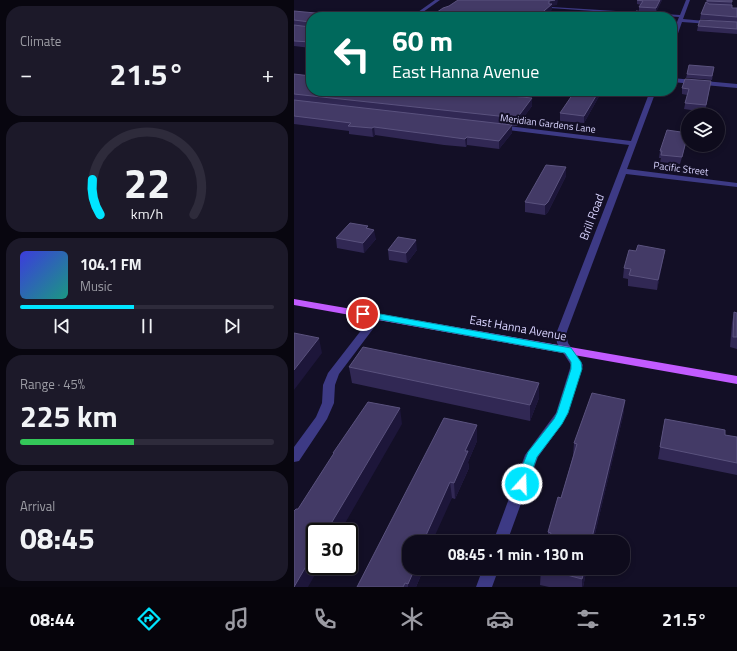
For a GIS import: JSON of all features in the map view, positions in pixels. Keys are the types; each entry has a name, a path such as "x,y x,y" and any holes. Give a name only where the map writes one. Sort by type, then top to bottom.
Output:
{"main road":[{"name":"East Hanna Avenue","path":"294,302 737,380"}],"street":[{"path":"420,12 438,0"},
{"path":"677,29 688,0"},
{"path":"552,8 604,12"},
{"path":"677,18 737,24"},
{"path":"677,80 737,86"},
{"name":"Brill Road","path":"503,535 532,455 558,421 577,369 576,362 562,343 562,332 651,96"},
{"name":"Meridian Gardens Lane","path":"491,126 633,143"},
{"name":"Pacific Street","path":"622,171 737,185"},
{"path":"294,457 321,419 328,403 329,385 334,373 377,317"},
{"path":"484,587 488,575"}],"building":[{"path":"458,0 555,0 549,1 549,4 552,4 543,12 437,12"},
{"path":"637,0 660,0 656,8 639,7 643,1"},
{"path":"732,0 732,2 707,1"},
{"path":"706,2 709,4 732,5 732,8 737,8 737,17 701,14"},
{"path":"294,11 306,12 306,22 294,20"},
{"path":"700,20 737,22 737,29 698,26"},
{"path":"294,25 306,26 306,42 294,41"},
{"path":"689,65 714,67 712,76 687,74"},
{"path":"294,74 306,75 306,95 294,94"},
{"path":"685,79 711,81 706,105 685,103 689,89 682,88"},
{"path":"313,96 511,96 532,98 517,118"},
{"path":"572,96 596,96 584,116 560,113"},
{"path":"294,100 512,125 499,141 467,137 465,139 374,127 348,126 351,123 294,116"},
{"path":"667,130 681,132 681,152 683,152 682,157 661,155 662,151 660,151"},
{"path":"546,165 566,167 545,205 525,202"},
{"path":"350,223 368,226 366,228 374,230 363,243 336,238"},
{"path":"398,237 416,240 406,253 388,250"},
{"path":"638,245 665,250 658,280 629,275 631,269 624,268 629,250 636,251"},
{"path":"734,312 737,313 737,337 733,337"},
{"path":"294,333 319,338 294,370"},
{"path":"363,347 539,383 530,405 349,367"},
{"path":"592,393 625,400 593,535 550,535 551,533 548,532 558,497 561,498 577,444 574,443"},
{"path":"368,402 400,408 331,523 306,523 306,566 294,587 294,511 298,509 333,453"},
{"path":"444,418 477,425 465,451 468,451 454,483 450,482 426,535 402,535 402,575 412,575 408,584 405,583 403,587 357,587"},
{"path":"665,419 725,430 725,435 737,437 737,463 660,447"},
{"path":"567,575 583,575 582,579"}],"route":[{"path":"363,314 568,350 572,354 577,365 577,369 562,413 558,421 532,455 522,484"}]}
